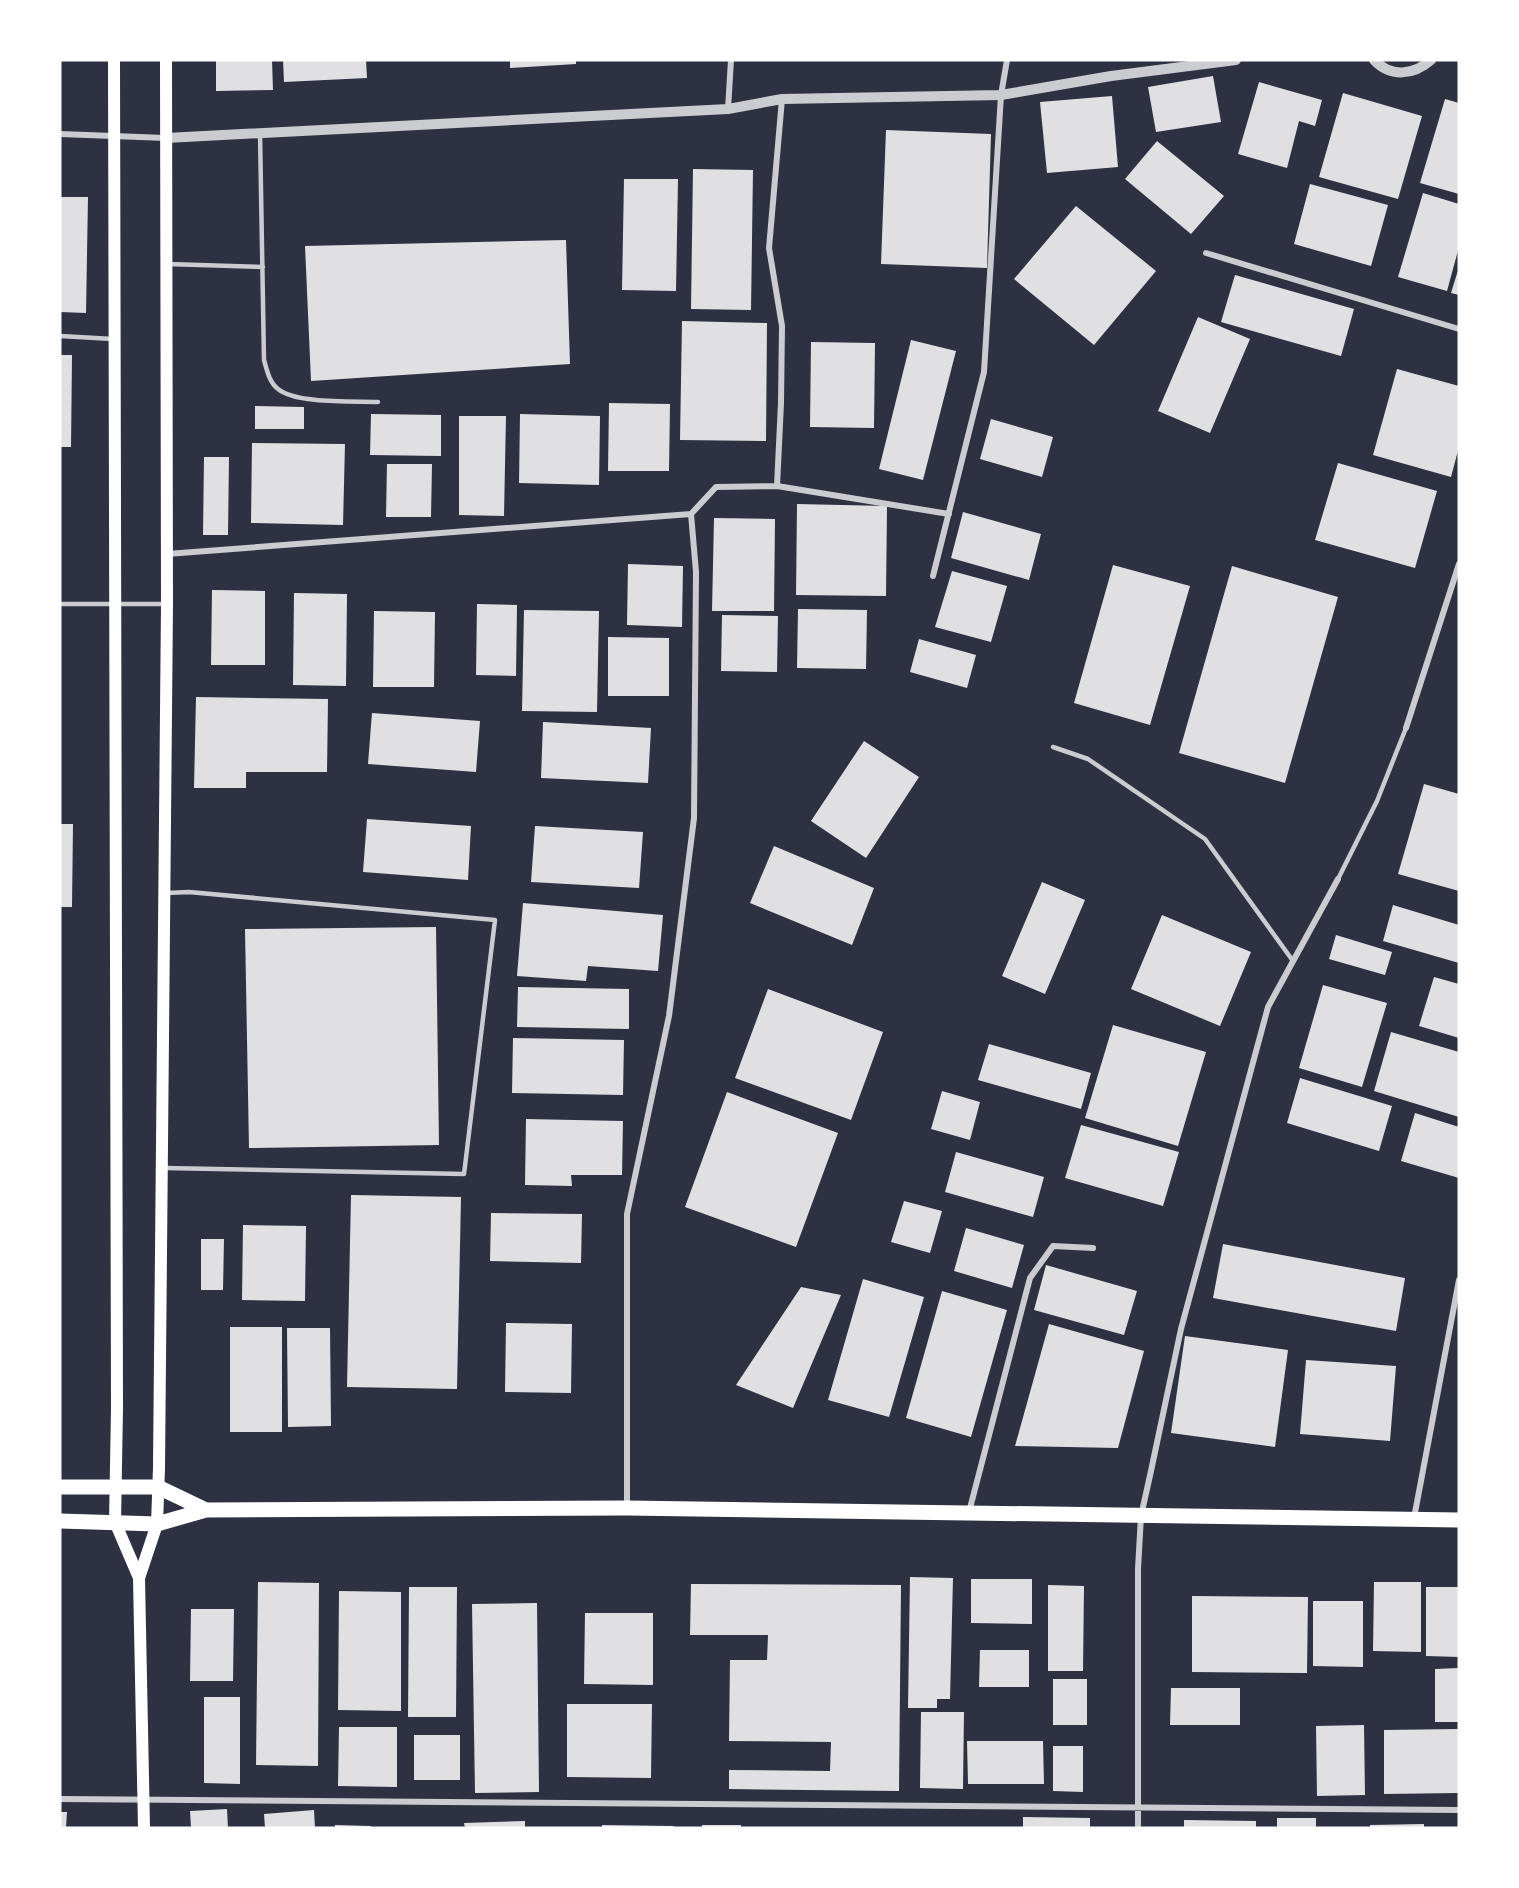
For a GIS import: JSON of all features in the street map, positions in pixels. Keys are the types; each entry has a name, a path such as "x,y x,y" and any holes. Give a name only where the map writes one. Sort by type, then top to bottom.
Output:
{"main road":[{"path":"114,60 117,1408 115,1522 139,1578"},
{"path":"144,1828 139,1578 158,1524 167,604 166,60"},
{"path":"60,1487 158,1487 206,1510"},
{"path":"60,1521 158,1524 206,1510 627,1508 1459,1520"}],"street":[{"path":"728,109 731,60"},
{"path":"933,576 984,372 1001,95 1007,60"},
{"path":"60,134 166,138 728,109 782,99 1001,95 1111,76 1236,60"},
{"path":"1374,60 1388,71 1399,73 1422,68 1431,60"},
{"path":"777,486 782,326 769,248 782,99"},
{"path":"1206,253 1459,329"},
{"path":"167,554 691,514 716,487 777,486 949,514"},
{"path":"627,1508 627,1214 669,1016 694,818 696,572 691,514"},
{"path":"1406,728 1459,564"},
{"path":"1138,1828 1138,1569 1141,1516 1181,1329 1268,1007 1338,879"},
{"path":"969,1512 1030,1278 1053,1246 1093,1248"},
{"path":"1414,1519 1459,1280"},
{"path":"60,1799 1459,1810"}],"lane":[{"path":"260,133 264,360 270,379 278,389 295,398 378,402"},
{"path":"167,264 263,267"},
{"path":"60,336 116,339"},
{"path":"60,604 167,604"},
{"path":"1338,879 1377,801 1406,728"},
{"path":"1053,747 1088,759 1205,839 1293,961"},
{"path":"162,1168 464,1174 495,920 189,892 164,893"}],"building":[{"path":"216,60 272,60 273,90 216,91"},
{"path":"283,60 366,60 367,78 284,82"},
{"path":"510,60 576,60 576,64 510,68"},
{"path":"1213,76 1221,122 1156,132 1148,87"},
{"path":"1259,82 1322,100 1315,126 1299,121 1287,168 1238,154"},
{"path":"1343,93 1422,116 1398,199 1319,177"},
{"path":"1112,96 1118,167 1047,173 1040,102"},
{"path":"1445,99 1459,103 1459,194 1420,183"},
{"path":"886,130 991,134 987,268 881,264"},
{"path":"1157,141 1224,196 1191,234 1125,179"},
{"path":"693,169 753,170 751,310 691,309"},
{"path":"624,179 678,179 676,291 622,290"},
{"path":"1310,184 1388,205 1371,266 1294,244"},
{"path":"1423,193 1459,204 1459,247 1447,291 1398,277"},
{"path":"60,197 88,197 86,313 60,312"},
{"path":"1076,206 1156,271 1094,345 1014,279"},
{"path":"566,240 570,364 311,381 305,246"},
{"path":"1459,267 1459,295 1451,293"},
{"path":"1235,275 1354,309 1341,356 1221,322"},
{"path":"1198,317 1250,339 1210,433 1158,411"},
{"path":"682,321 767,323 766,441 680,440"},
{"path":"911,340 956,351 923,480 879,469"},
{"path":"811,342 875,343 874,428 810,427"},
{"path":"60,355 72,355 71,447 60,447"},
{"path":"1397,369 1459,386 1459,447 1451,477 1373,455"},
{"path":"609,403 670,404 669,471 608,471"},
{"path":"255,406 304,407 304,429 255,429"},
{"path":"371,414 441,415 441,456 370,455"},
{"path":"520,414 600,416 599,485 519,483"},
{"path":"459,416 506,416 504,516 459,515"},
{"path":"991,419 1053,437 1042,477 980,459"},
{"path":"252,443 345,444 343,525 251,523"},
{"path":"204,457 229,457 228,535 203,535"},
{"path":"1338,463 1437,491 1415,568 1315,540"},
{"path":"387,464 432,464 431,517 386,517"},
{"path":"797,504 887,506 886,596 796,595"},
{"path":"963,512 1041,534 1029,580 951,558"},
{"path":"714,518 775,519 774,611 712,611"},
{"path":"628,564 683,566 682,627 627,625"},
{"path":"1113,565 1190,586 1150,725 1074,703"},
{"path":"1232,566 1338,597 1285,783 1179,753"},
{"path":"952,571 1007,586 991,642 935,627"},
{"path":"212,590 265,591 265,665 211,665"},
{"path":"294,593 347,594 346,686 293,685"},
{"path":"477,604 517,605 516,676 476,675"},
{"path":"798,609 867,610 866,669 797,668"},
{"path":"524,610 599,611 597,712 522,711"},
{"path":"374,611 435,612 434,687 373,687"},
{"path":"722,615 778,616 777,672 721,671"},
{"path":"608,637 669,638 669,696 608,696"},
{"path":"919,639 976,655 967,688 910,672"},
{"path":"196,697 328,699 327,772 246,772 246,788 194,788"},
{"path":"372,713 480,721 476,772 368,764"},
{"path":"543,722 651,728 648,783 541,778"},
{"path":"864,741 919,777 866,858 811,821"},
{"path":"1424,784 1459,794 1459,891 1398,874"},
{"path":"367,819 471,826 468,880 363,872"},
{"path":"60,824 73,824 72,907 60,907"},
{"path":"535,826 643,832 639,888 531,882"},
{"path":"774,846 874,888 852,945 750,903"},
{"path":"1042,882 1085,900 1045,994 1002,976"},
{"path":"523,903 663,915 658,971 588,966 586,981 517,976"},
{"path":"1393,905 1459,925 1459,963 1383,941"},
{"path":"1162,915 1251,952 1220,1026 1131,989"},
{"path":"436,927 439,1145 249,1148 245,929"},
{"path":"1336,935 1392,952 1385,975 1329,959"},
{"path":"1434,977 1459,984 1459,1038 1419,1026"},
{"path":"1323,985 1387,1003 1362,1087 1299,1068"},
{"path":"518,987 629,989 629,1029 517,1027"},
{"path":"768,989 883,1032 851,1120 735,1078"},
{"path":"1113,1025 1206,1052 1178,1146 1085,1118"},
{"path":"1391,1032 1459,1052 1459,1117 1374,1091"},
{"path":"513,1038 624,1040 623,1095 512,1093"},
{"path":"989,1044 1091,1073 1081,1109 978,1080"},
{"path":"1300,1078 1392,1106 1379,1151 1287,1123"},
{"path":"942,1091 980,1102 970,1140 931,1129"},
{"path":"727,1092 838,1133 796,1247 685,1207"},
{"path":"1415,1113 1459,1127 1459,1178 1401,1161"},
{"path":"526,1119 623,1121 622,1175 571,1175 572,1186 525,1185"},
{"path":"1081,1125 1179,1152 1163,1206 1065,1178"},
{"path":"956,1152 1044,1177 1033,1217 945,1192"},
{"path":"351,1195 461,1197 457,1389 347,1387"},
{"path":"904,1201 942,1211 930,1253 891,1242"},
{"path":"491,1213 582,1214 581,1263 490,1261"},
{"path":"243,1225 306,1226 305,1301 242,1300"},
{"path":"966,1228 1024,1245 1012,1288 954,1271"},
{"path":"201,1239 224,1239 223,1290 201,1290"},
{"path":"1223,1244 1405,1278 1396,1331 1213,1298"},
{"path":"1046,1265 1137,1291 1124,1335 1034,1310"},
{"path":"863,1279 924,1297 889,1417 828,1400"},
{"path":"801,1287 841,1295 793,1408 736,1385"},
{"path":"942,1291 1007,1310 971,1437 906,1418"},
{"path":"506,1323 572,1324 571,1393 505,1392"},
{"path":"1049,1324 1144,1351 1118,1448 1015,1446"},
{"path":"230,1327 282,1327 282,1432 230,1432"},
{"path":"287,1328 330,1328 331,1426 288,1427"},
{"path":"1185,1336 1288,1350 1275,1447 1171,1433"},
{"path":"1306,1360 1396,1366 1390,1441 1300,1434"},
{"path":"910,1577 953,1578 950,1699 937,1699 937,1708 908,1708"},
{"path":"971,1579 1032,1579 1032,1624 971,1623"},
{"path":"258,1582 319,1583 318,1766 256,1765"},
{"path":"1374,1582 1421,1582 1421,1652 1373,1651"},
{"path":"691,1584 901,1585 899,1791 729,1789 729,1770 830,1771 831,1742 729,1741 730,1660 767,1660 768,1635 690,1635"},
{"path":"1048,1585 1084,1586 1083,1671 1048,1671"},
{"path":"409,1587 457,1587 456,1717 408,1717"},
{"path":"1426,1587 1459,1587 1459,1657 1426,1656"},
{"path":"339,1591 401,1592 401,1711 338,1710"},
{"path":"1192,1596 1308,1597 1307,1673 1192,1672"},
{"path":"1313,1601 1363,1601 1363,1667 1313,1666"},
{"path":"537,1603 539,1792 475,1793 472,1604"},
{"path":"191,1609 234,1609 233,1681 190,1681"},
{"path":"585,1613 653,1613 653,1685 584,1684"},
{"path":"980,1650 1029,1650 1029,1687 979,1687"},
{"path":"1459,1668 1459,1722 1435,1722 1435,1669"},
{"path":"1053,1679 1087,1679 1087,1725 1053,1725"},
{"path":"1171,1688 1240,1688 1240,1725 1170,1725"},
{"path":"204,1697 240,1697 240,1784 204,1783"},
{"path":"567,1704 652,1704 651,1778 567,1777"},
{"path":"921,1712 964,1712 963,1789 920,1788"},
{"path":"1364,1725 1365,1795 1317,1796 1316,1726"},
{"path":"339,1727 397,1727 397,1787 338,1786"},
{"path":"1459,1729 1459,1793 1384,1794 1384,1730"},
{"path":"414,1735 460,1735 460,1780 414,1780"},
{"path":"967,1741 1043,1741 1044,1784 968,1784"},
{"path":"1053,1746 1083,1746 1083,1792 1053,1791"},
{"path":"227,1809 228,1828 191,1828 190,1811"},
{"path":"314,1810 315,1828 265,1828 264,1814"},
{"path":"60,1812 67,1812 66,1828 60,1828"},
{"path":"1023,1817 1090,1818 1090,1828 1023,1828"},
{"path":"1277,1818 1316,1818 1316,1828 1277,1828"},
{"path":"1184,1820 1256,1821 1256,1828 1184,1828"},
{"path":"525,1821 525,1828 465,1828 464,1823"},
{"path":"1424,1824 1424,1828 1370,1828 1370,1825"},
{"path":"335,1825 371,1826 371,1828 335,1828"},
{"path":"602,1825 674,1826 674,1828 602,1828"},
{"path":"702,1825 741,1825 741,1828 702,1828"}]}
